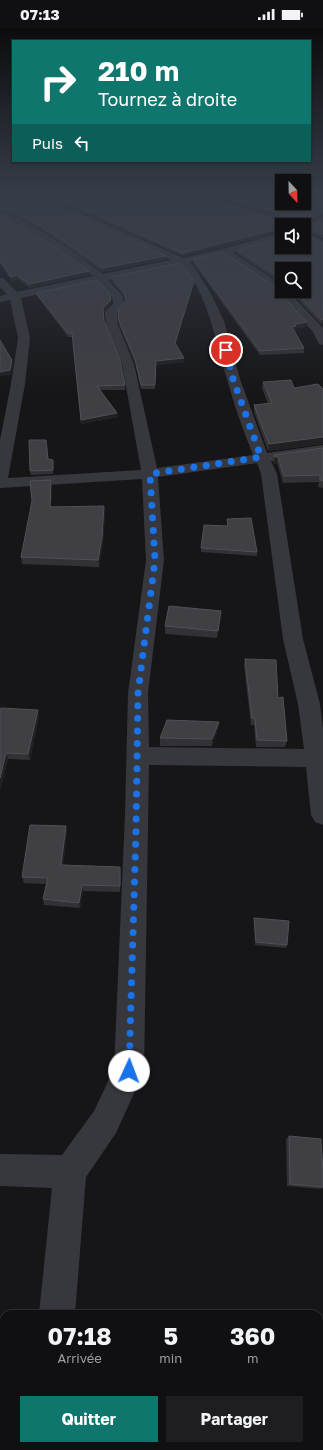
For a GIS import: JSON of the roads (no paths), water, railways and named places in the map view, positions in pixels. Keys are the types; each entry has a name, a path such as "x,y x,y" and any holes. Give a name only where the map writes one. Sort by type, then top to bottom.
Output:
{"street":[{"path":"57,1310 70,1172 105,1122 129,1071 138,756 138,693 155,560 150,474 128,364 112,325 112,312 119,305 117,296 101,278 80,260"},
{"path":"0,298 185,260"},
{"path":"238,260 275,285"},
{"path":"182,261 190,268 218,321 233,379 261,457 269,474 293,639 309,704 323,815"},
{"path":"0,281 15,296 24,338 18,384 0,478"},
{"path":"288,298 318,331 323,341"},
{"path":"0,483 150,474 323,449"},
{"path":"138,756 315,758"},
{"path":"0,1170 70,1172"}]}
